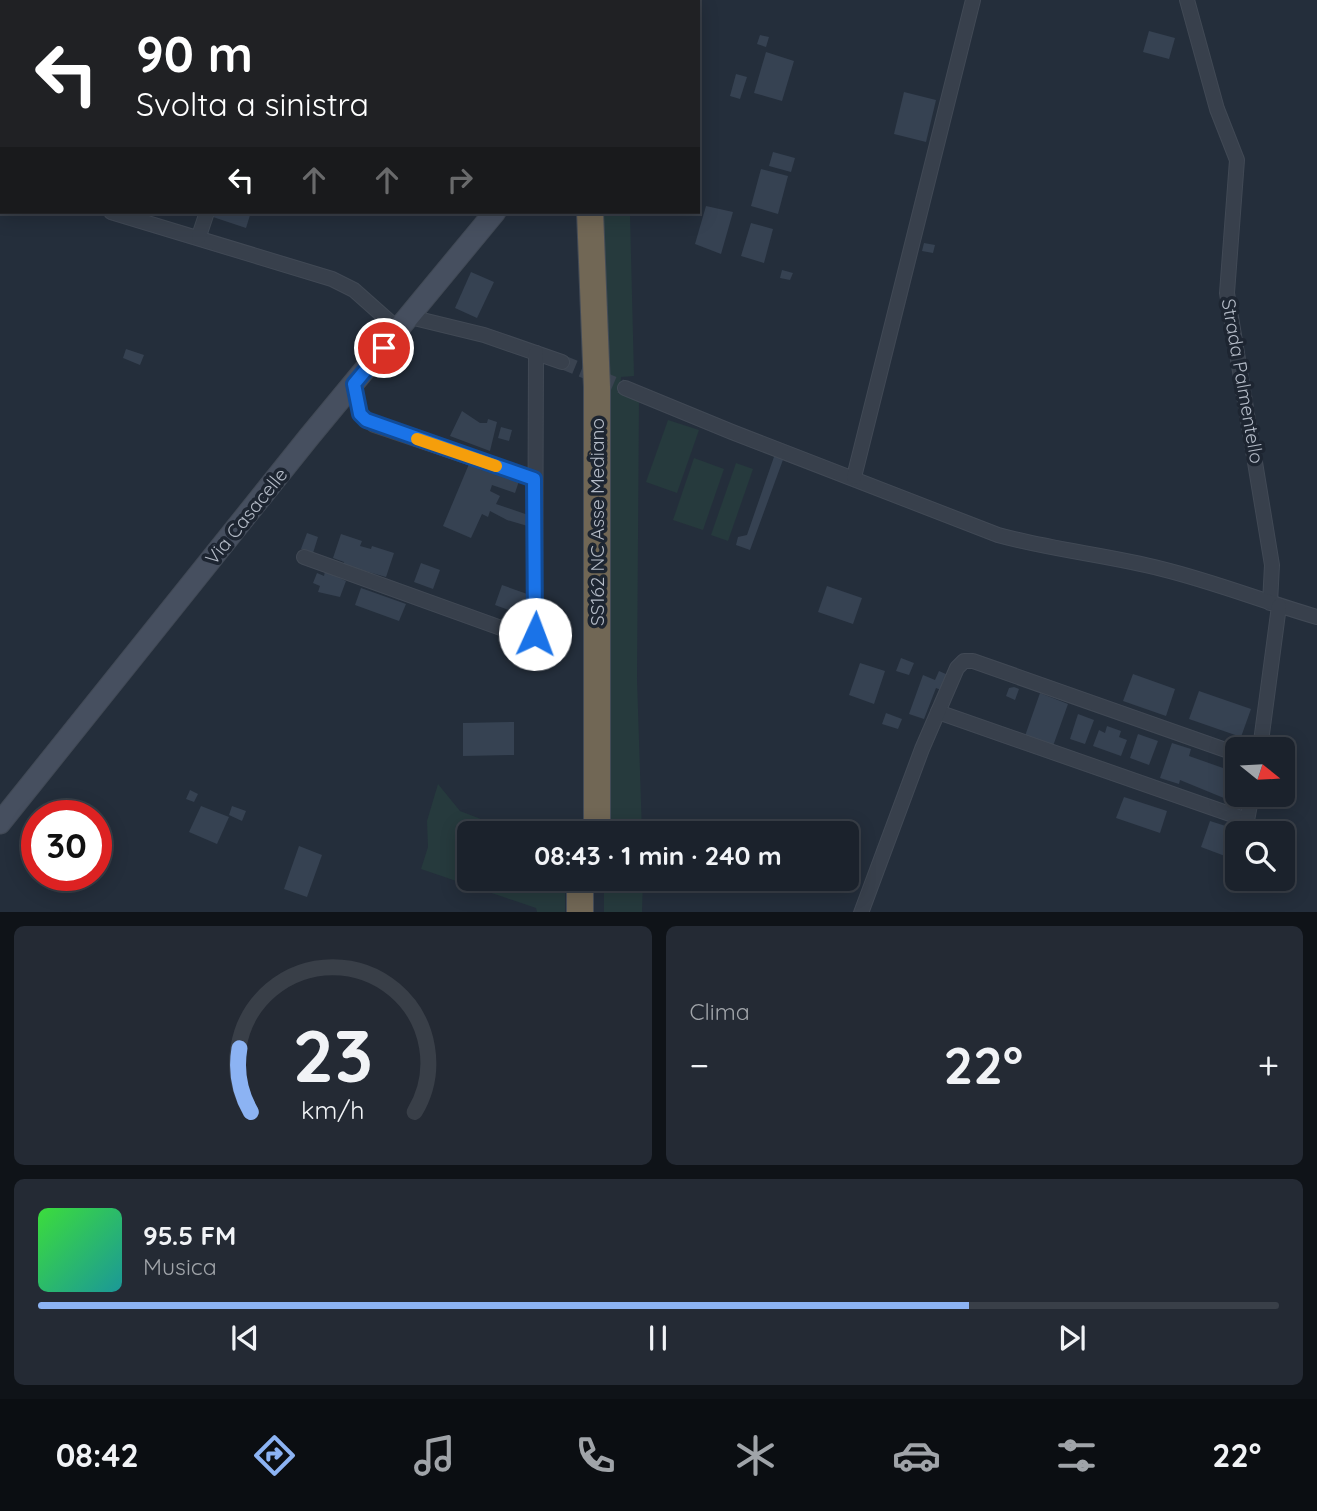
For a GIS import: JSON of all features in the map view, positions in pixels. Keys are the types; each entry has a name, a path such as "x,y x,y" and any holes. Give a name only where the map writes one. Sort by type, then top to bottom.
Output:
{"highway":[{"name":"SS162 NC Asse Mediano","path":"575,214 581,336 580,821"},
{"name":"SS162 NC Asse Mediano","path":"590,214 597,387 597,821"},
{"path":"580,891 580,912"},
{"path":"597,891 597,912"}],"street":[{"path":"854,477 973,0"},
{"name":"Strada Palmentello","path":"1187,0 1193,31 1217,109 1237,160 1227,293 1272,565 1274,604 1262,737"},
{"path":"118,214 200,236 332,279 354,289 405,323 484,335 562,362"},
{"path":"200,236 206,214"},
{"name":"Via Casacelle","path":"0,823 493,214"},
{"path":"304,557 531,636 536,627 536,353"},
{"path":"354,384 360,414 374,425 534,479"},
{"path":"625,388 998,535 1033,545 1167,570 1236,588 1274,604 1317,617"},
{"path":"861,912 938,712 957,668 964,661 973,661 1225,750"},
{"path":"938,712 1247,823 1250,807"}],"green space":[{"path":"599,214 630,214 634,376 621,377 620,392 639,400 637,679 642,821 604,821"},
{"path":"668,420 699,430 677,493 646,482"},
{"path":"694,458 724,469 703,530 673,520"},
{"path":"736,463 753,469 728,541 711,535"},
{"path":"438,784 460,811 486,821 457,821 457,881 421,869 428,847 427,821"},
{"path":"486,891 565,891 565,912 537,912 536,908"},
{"path":"604,891 643,891 642,912 604,912"}],"building":[{"path":"1149,31 1175,38 1169,59 1143,52"},
{"path":"760,35 769,37 766,47 757,44"},
{"path":"766,52 794,61 782,101 754,93"},
{"path":"736,74 747,77 740,99 730,96"},
{"path":"904,92 936,100 926,142 894,134"},
{"path":"773,152 795,158 791,172 769,166"},
{"path":"761,169 788,176 778,214 751,206"},
{"path":"706,206 733,212 721,254 695,244"},
{"path":"214,214 250,214 246,228 213,217"},
{"path":"751,223 773,229 764,263 741,256"},
{"path":"924,243 935,245 933,253 922,251"},
{"path":"782,270 793,273 790,280 780,278"},
{"path":"471,272 494,282 477,318 455,308"},
{"path":"126,349 144,355 140,365 123,358"},
{"path":"462,411 480,423 487,423 488,419 497,422 490,451 450,436"},
{"path":"501,427 512,430 509,441 498,438"},
{"path":"775,454 784,457 750,550 736,545 738,537 747,535"},
{"path":"469,464 519,481 515,493 492,485 490,491 500,496 496,504 531,516 531,527 507,520 490,511 488,517 482,514 471,538 443,526"},
{"path":"307,533 318,537 313,553 301,549"},
{"path":"341,534 362,541 360,546 371,549 372,546 394,553 386,577 343,565 344,562 333,558"},
{"path":"421,563 440,570 433,589 414,582"},
{"path":"325,571 346,581 340,597 318,592 320,586 313,583 317,573 324,576"},
{"path":"502,585 530,595 530,618 495,605"},
{"path":"827,586 862,598 853,624 818,612"},
{"path":"361,588 406,604 399,621 355,605"},
{"path":"901,658 914,663 909,675 896,671"},
{"path":"860,663 885,671 874,704 849,695"},
{"path":"939,671 948,675 941,690 936,688 924,719 909,714 923,675 935,680"},
{"path":"1133,674 1175,689 1166,716 1123,701"},
{"path":"1009,688 1019,689 1015,700 1006,696"},
{"path":"1199,691 1251,709 1241,737 1189,719"},
{"path":"1040,693 1068,704 1053,746 1025,736"},
{"path":"886,713 902,719 898,729 882,724"},
{"path":"1078,714 1094,720 1085,744 1070,739"},
{"path":"514,722 514,755 463,756 463,723"},
{"path":"1107,726 1121,731 1119,737 1127,740 1121,756 1093,746 1099,730 1105,733"},
{"path":"1138,734 1158,741 1149,765 1130,758"},
{"path":"1172,743 1191,749 1189,756 1223,768 1225,764 1225,798 1180,780 1179,784 1160,778"},
{"path":"190,790 198,794 194,802 186,799"},
{"path":"1124,797 1167,811 1160,833 1116,818"},
{"path":"201,806 229,817 217,844 189,832"},
{"path":"232,806 246,811 242,821 229,815"},
{"path":"1210,821 1225,826 1225,856 1201,847"},
{"path":"299,846 322,855 307,897 284,889"}],"tunnel":[{"path":"562,362 625,388"}],"slow traffic":[{"path":"417,439 496,466"}],"route":[{"path":"384,348 354,384 360,414 366,420 534,479 535,634"}]}
